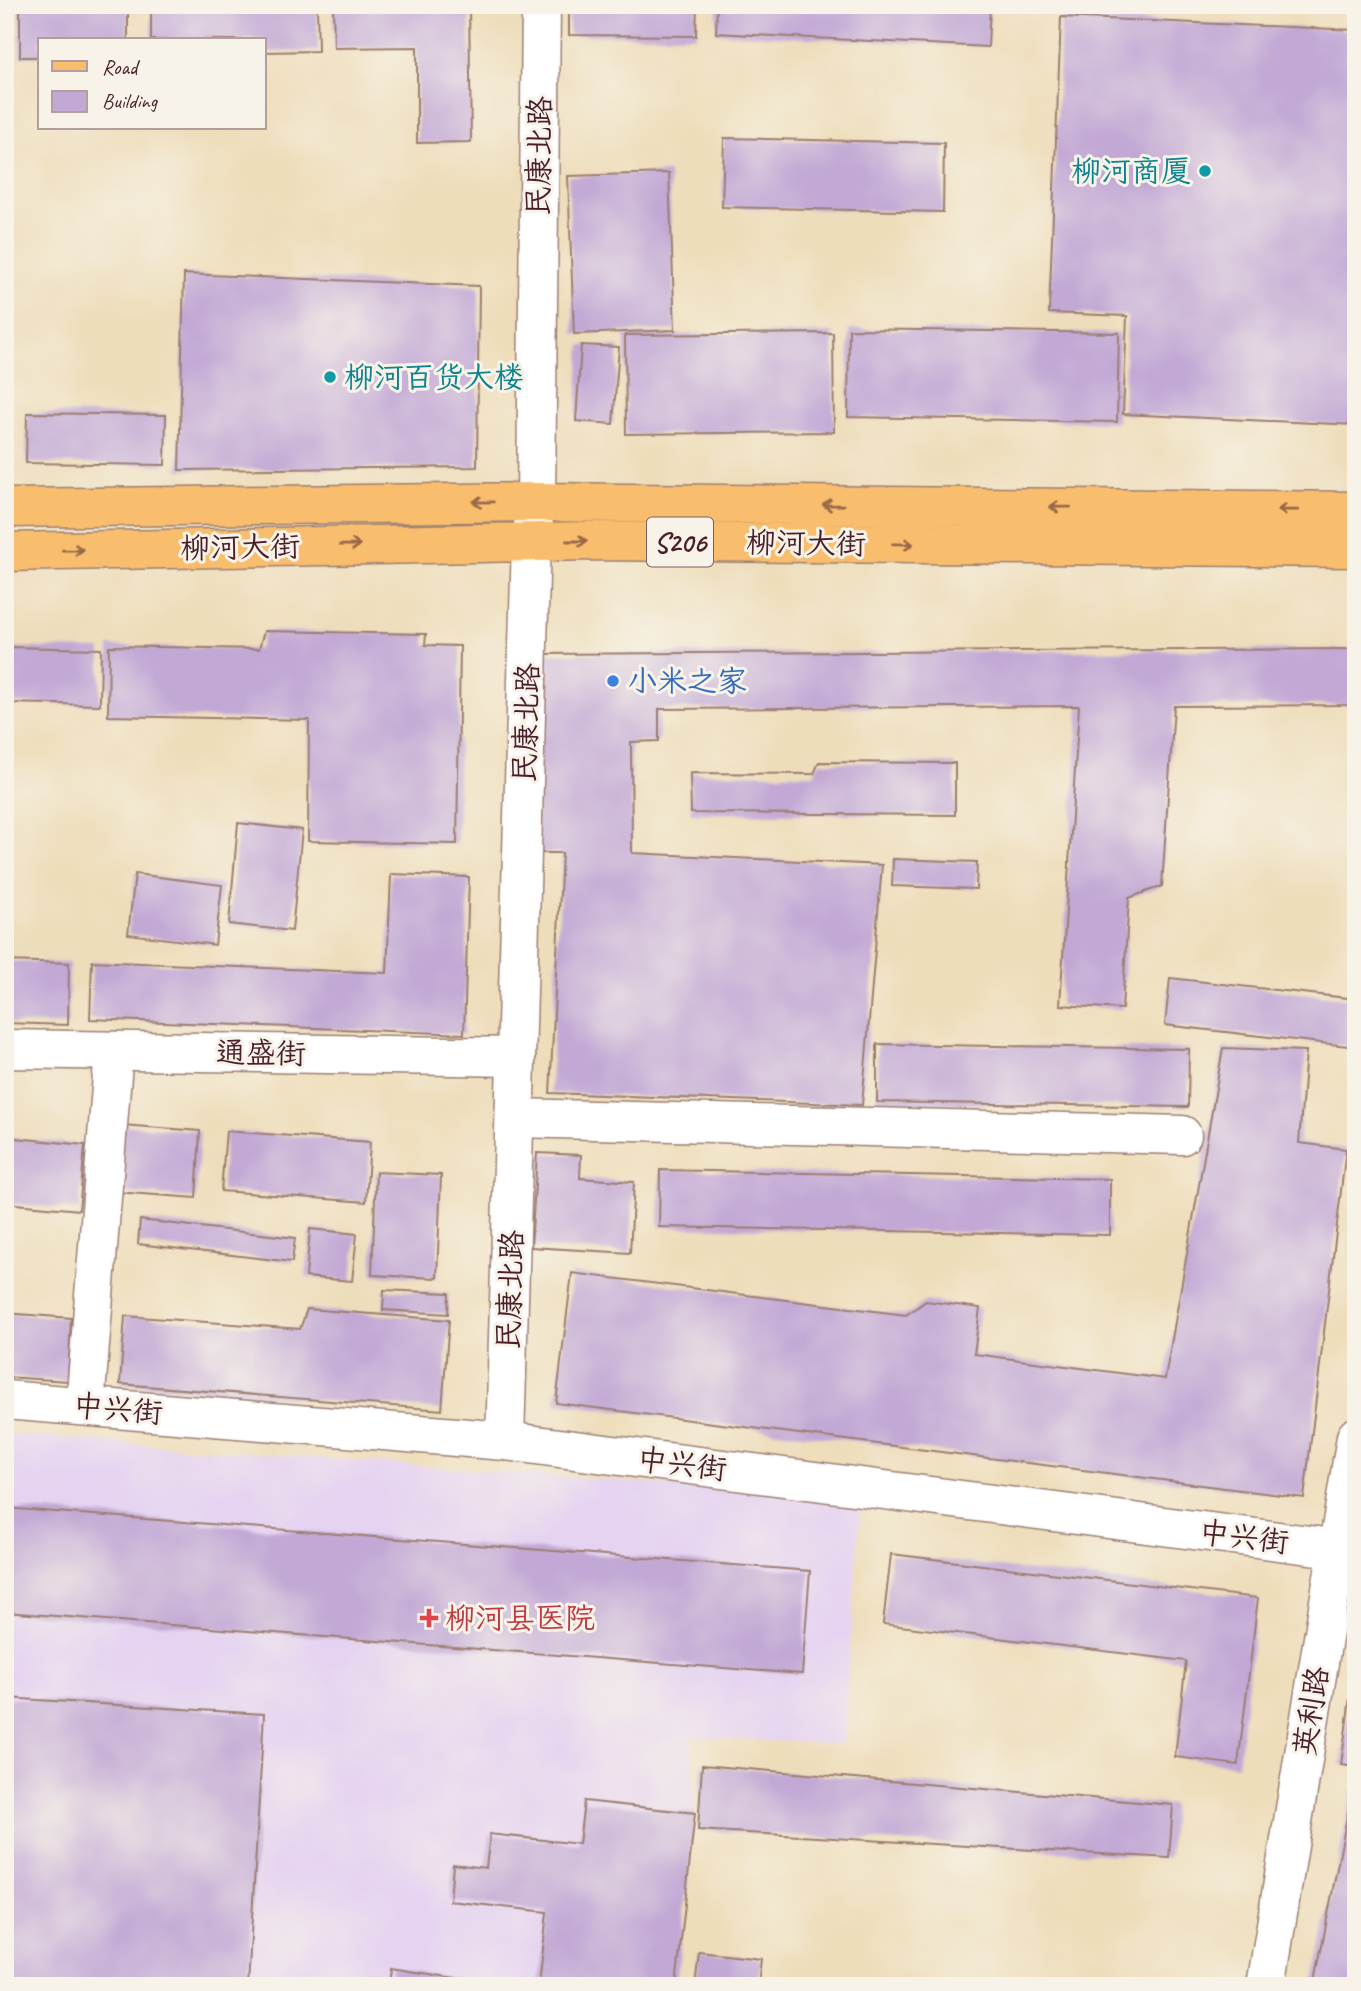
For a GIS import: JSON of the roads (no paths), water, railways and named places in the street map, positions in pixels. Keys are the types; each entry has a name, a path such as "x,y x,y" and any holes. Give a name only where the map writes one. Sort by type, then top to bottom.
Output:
{"main road":[{"name":"柳河大街","path":"5,508 536,502 1356,511"},
{"name":"柳河大街","path":"5,552 531,541 1356,548"}],"street":[{"name":"民康北路","path":"505,1441 531,541 536,502 541,5"},
{"name":"通盛街","path":"5,1049 516,1057"},
{"path":"85,1406 114,1051"},
{"path":"514,1118 1182,1135"},
{"name":"中兴街","path":"5,1400 505,1441 1347,1550"},
{"name":"英利路","path":"1266,1986 1347,1550 1356,1437"}],"place":[{"name":"柳河商厦","path":"1205,171"},
{"name":"柳河百货大楼","path":"330,377"},
{"name":"小米之家","path":"613,681"},
{"name":"柳河县医院","path":"429,1618"}]}
